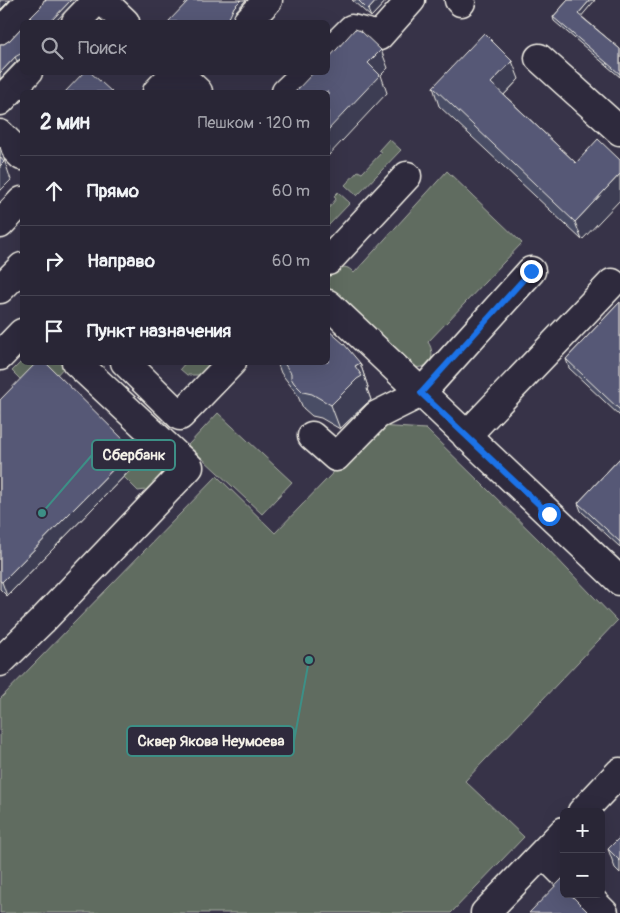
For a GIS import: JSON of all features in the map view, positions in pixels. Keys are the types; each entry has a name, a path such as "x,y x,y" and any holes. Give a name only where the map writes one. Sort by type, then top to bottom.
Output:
{"street":[{"path":"0,33 31,0"},
{"path":"78,20 97,0"},
{"path":"102,0 123,20"},
{"path":"249,20 268,0"},
{"path":"330,51 352,29 379,36 411,0"},
{"path":"539,58 620,131"},
{"path":"0,101 25,75"},
{"path":"288,90 304,75"},
{"path":"162,90 188,79"},
{"path":"0,134 20,154"},
{"path":"330,259 407,176"},
{"path":"0,224 20,203"},
{"path":"0,289 20,269"},
{"path":"312,436 336,457 377,415 421,393 531,271"},
{"path":"466,436 612,284"},
{"path":"330,306 620,581"},
{"path":"0,356 20,335"},
{"path":"0,662 42,621 189,467 79,365"},
{"path":"128,365 180,416 229,365"},
{"path":"586,808 620,772"},
{"path":"485,913 560,835"},
{"path":"543,853 560,870"},
{"path":"589,898 604,913"}],"green space":[{"path":"389,139 401,150 357,196 345,185 358,171 362,173 382,152 379,150"},
{"path":"447,171 522,243 428,342 431,347 432,357 428,364 419,367 413,367 332,293 330,274 335,268 348,268 354,273"},
{"path":"338,192 350,203 330,224 330,206 336,199 334,196"},
{"path":"20,363 20,365 66,365 53,379 30,389 12,371"},
{"path":"183,365 208,365 199,375 187,375 180,369"},
{"path":"218,413 292,482 262,514 188,445"},
{"path":"378,426 426,429 544,545 617,621 465,781 524,837 451,913 0,913 0,699 217,476 275,533"},
{"path":"149,450 161,450 170,465 146,490 138,491 124,477"}],"building":[{"path":"44,0 71,0 52,20 28,20 41,7"},
{"path":"189,0 241,0 226,20 170,20"},
{"path":"358,0 377,0 368,10"},
{"path":"568,0 590,0 578,14 620,49 620,74 553,17"},
{"path":"20,29 20,54 0,73 0,44 10,40"},
{"path":"355,29 361,31 381,50 368,63 380,75 330,128 330,90 297,90 311,75 330,75 330,57"},
{"path":"484,33 512,61 491,83 576,163 598,139 620,160 620,174 575,222 433,87"},
{"path":"81,75 93,75 110,90 67,90"},
{"path":"0,157 4,162 0,166"},
{"path":"620,302 620,410 566,359"},
{"path":"330,332 344,344 360,363 355,366 362,376 331,405 312,394 303,392 294,383 291,373 285,365 330,365"},
{"path":"34,365 48,365 133,449 2,582 0,581 0,400"},
{"path":"620,458 620,542 578,503"},
{"path":"620,837 620,861 608,849"},
{"path":"560,881 560,898 574,898 587,911 585,913 529,913"}],"place":[{"name":"Сбербанк","path":"42,513"},
{"name":"Сквер Якова Неумоева","path":"309,660"}],"route":[{"path":"531,271 421,393 549,514"}]}
